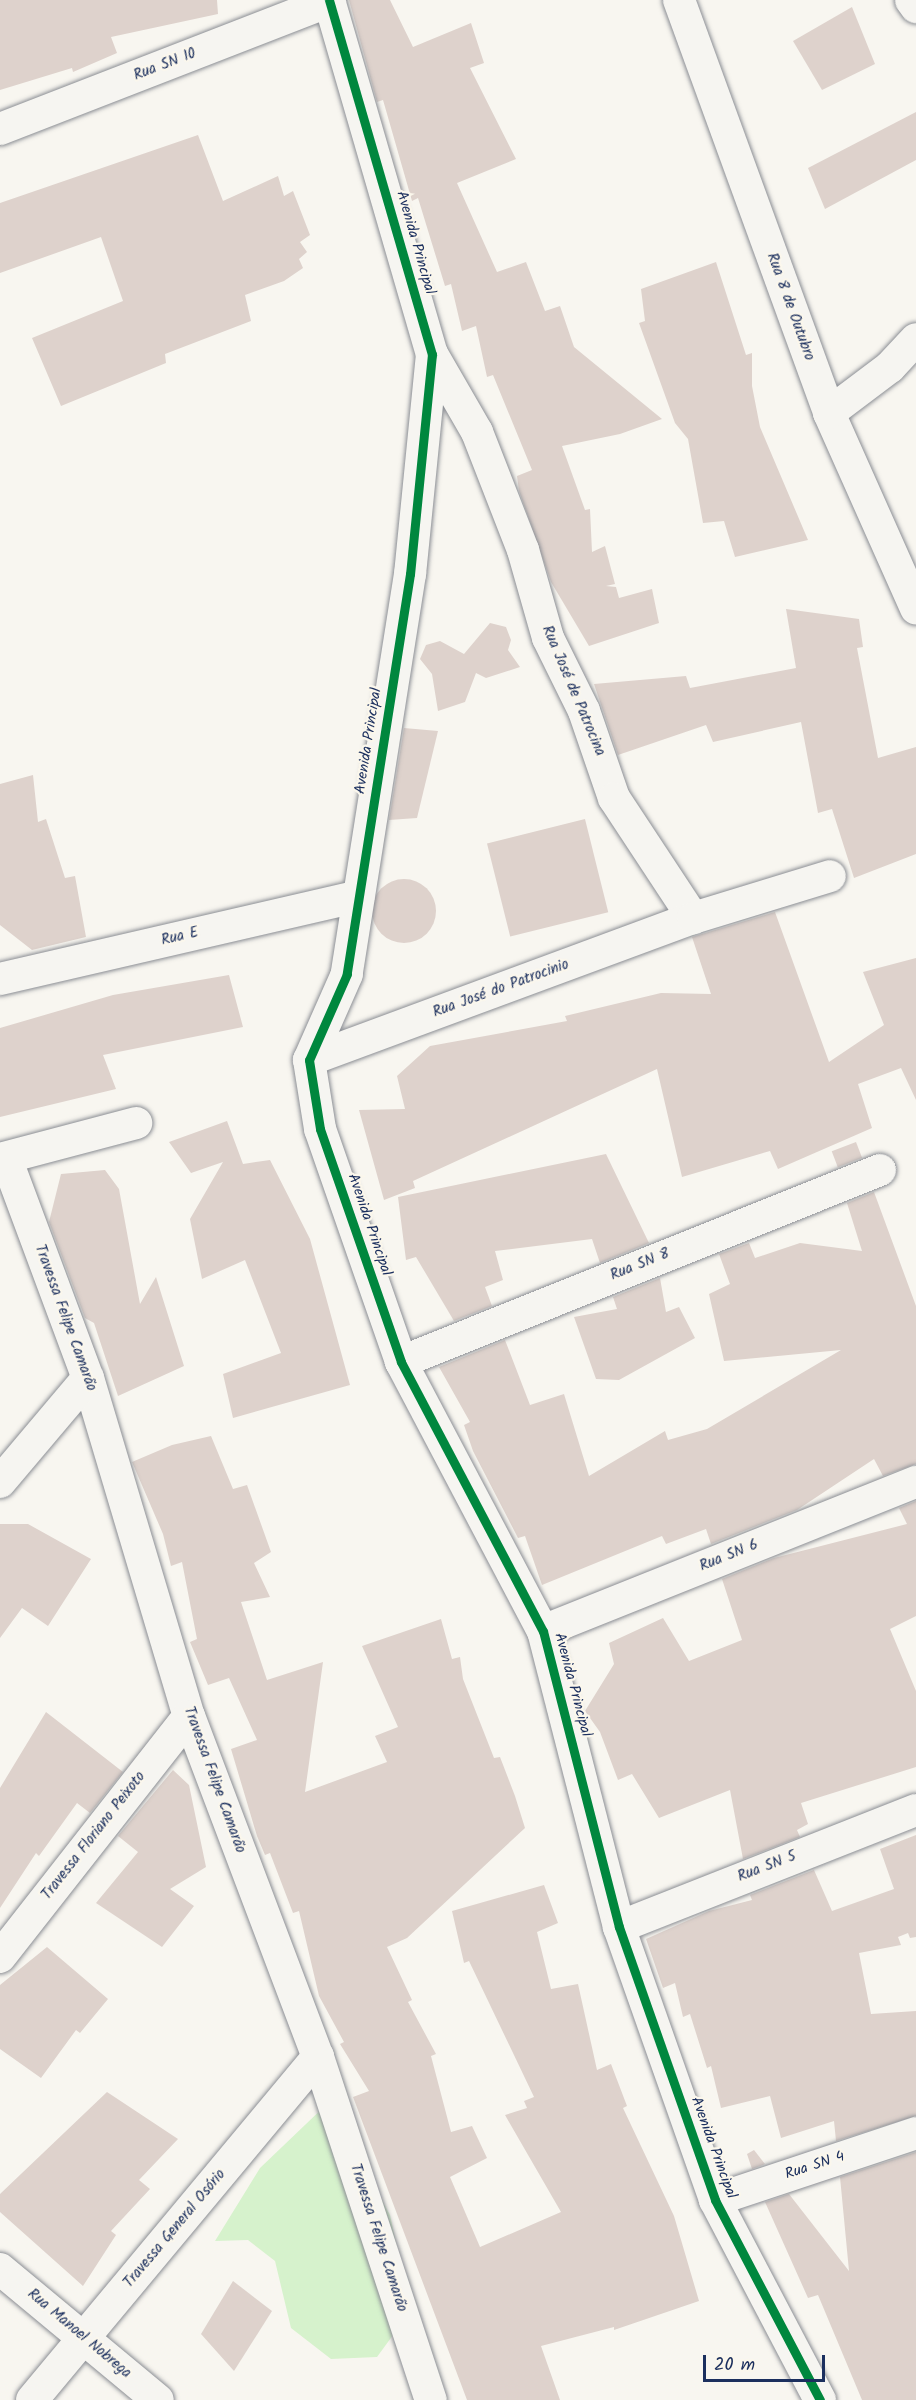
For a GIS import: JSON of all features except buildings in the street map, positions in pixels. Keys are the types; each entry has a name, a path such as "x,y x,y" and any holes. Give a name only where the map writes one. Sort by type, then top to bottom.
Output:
{"street":[{"name":"Rua 8 de Outubro","path":"680,0 829,413 916,608"},
{"path":"911,0 916,7"},
{"name":"Rua SN 10","path":"0,129 330,1"},
{"name":"Avenida Principal","path":"330,1 432,354 410,574 347,974 309,1060 320,1129 401,1362 543,1631 619,1927 715,2200 820,2400"},
{"path":"829,413 890,367 916,339"},
{"name":"Rua José de Patrocina","path":"432,354 477,432 523,550 548,638 584,711 614,798 693,918"},
{"name":"Rua José do Patrocinio","path":"309,1060 693,918 830,876"},
{"name":"Rua E","path":"2,974 359,896"},
{"path":"3,1159 136,1123"},
{"name":"Travessa Felipe Camarão","path":"3,1159 88,1378 189,1716 318,2057 423,2394"},
{"name":"Rua SN 8","path":"401,1362 880,1170"},
{"path":"0,1482 88,1378"},
{"name":"Rua SN 6","path":"543,1631 916,1482"},
{"name":"Travessa Floriano Peixoto","path":"0,1957 189,1716"},
{"name":"Rua SN 5","path":"619,1927 916,1810"},
{"name":"Travessa General Osório","path":"32,2400 318,2057"},
{"name":"Rua SN 4","path":"715,2200 916,2133"},
{"name":"Rua Manoel Nobrega","path":"0,2269 158,2400"}],"green space":[{"path":"329,2102 390,2215 405,2285 396,2331 377,2357 331,2359 291,2328 275,2261 248,2240 215,2241 260,2168"}],"cycle path":[{"path":"329,0 432,354 410,574 347,974 309,1060 320,1129 401,1362 543,1631 619,1927 715,2200 820,2400"}]}
